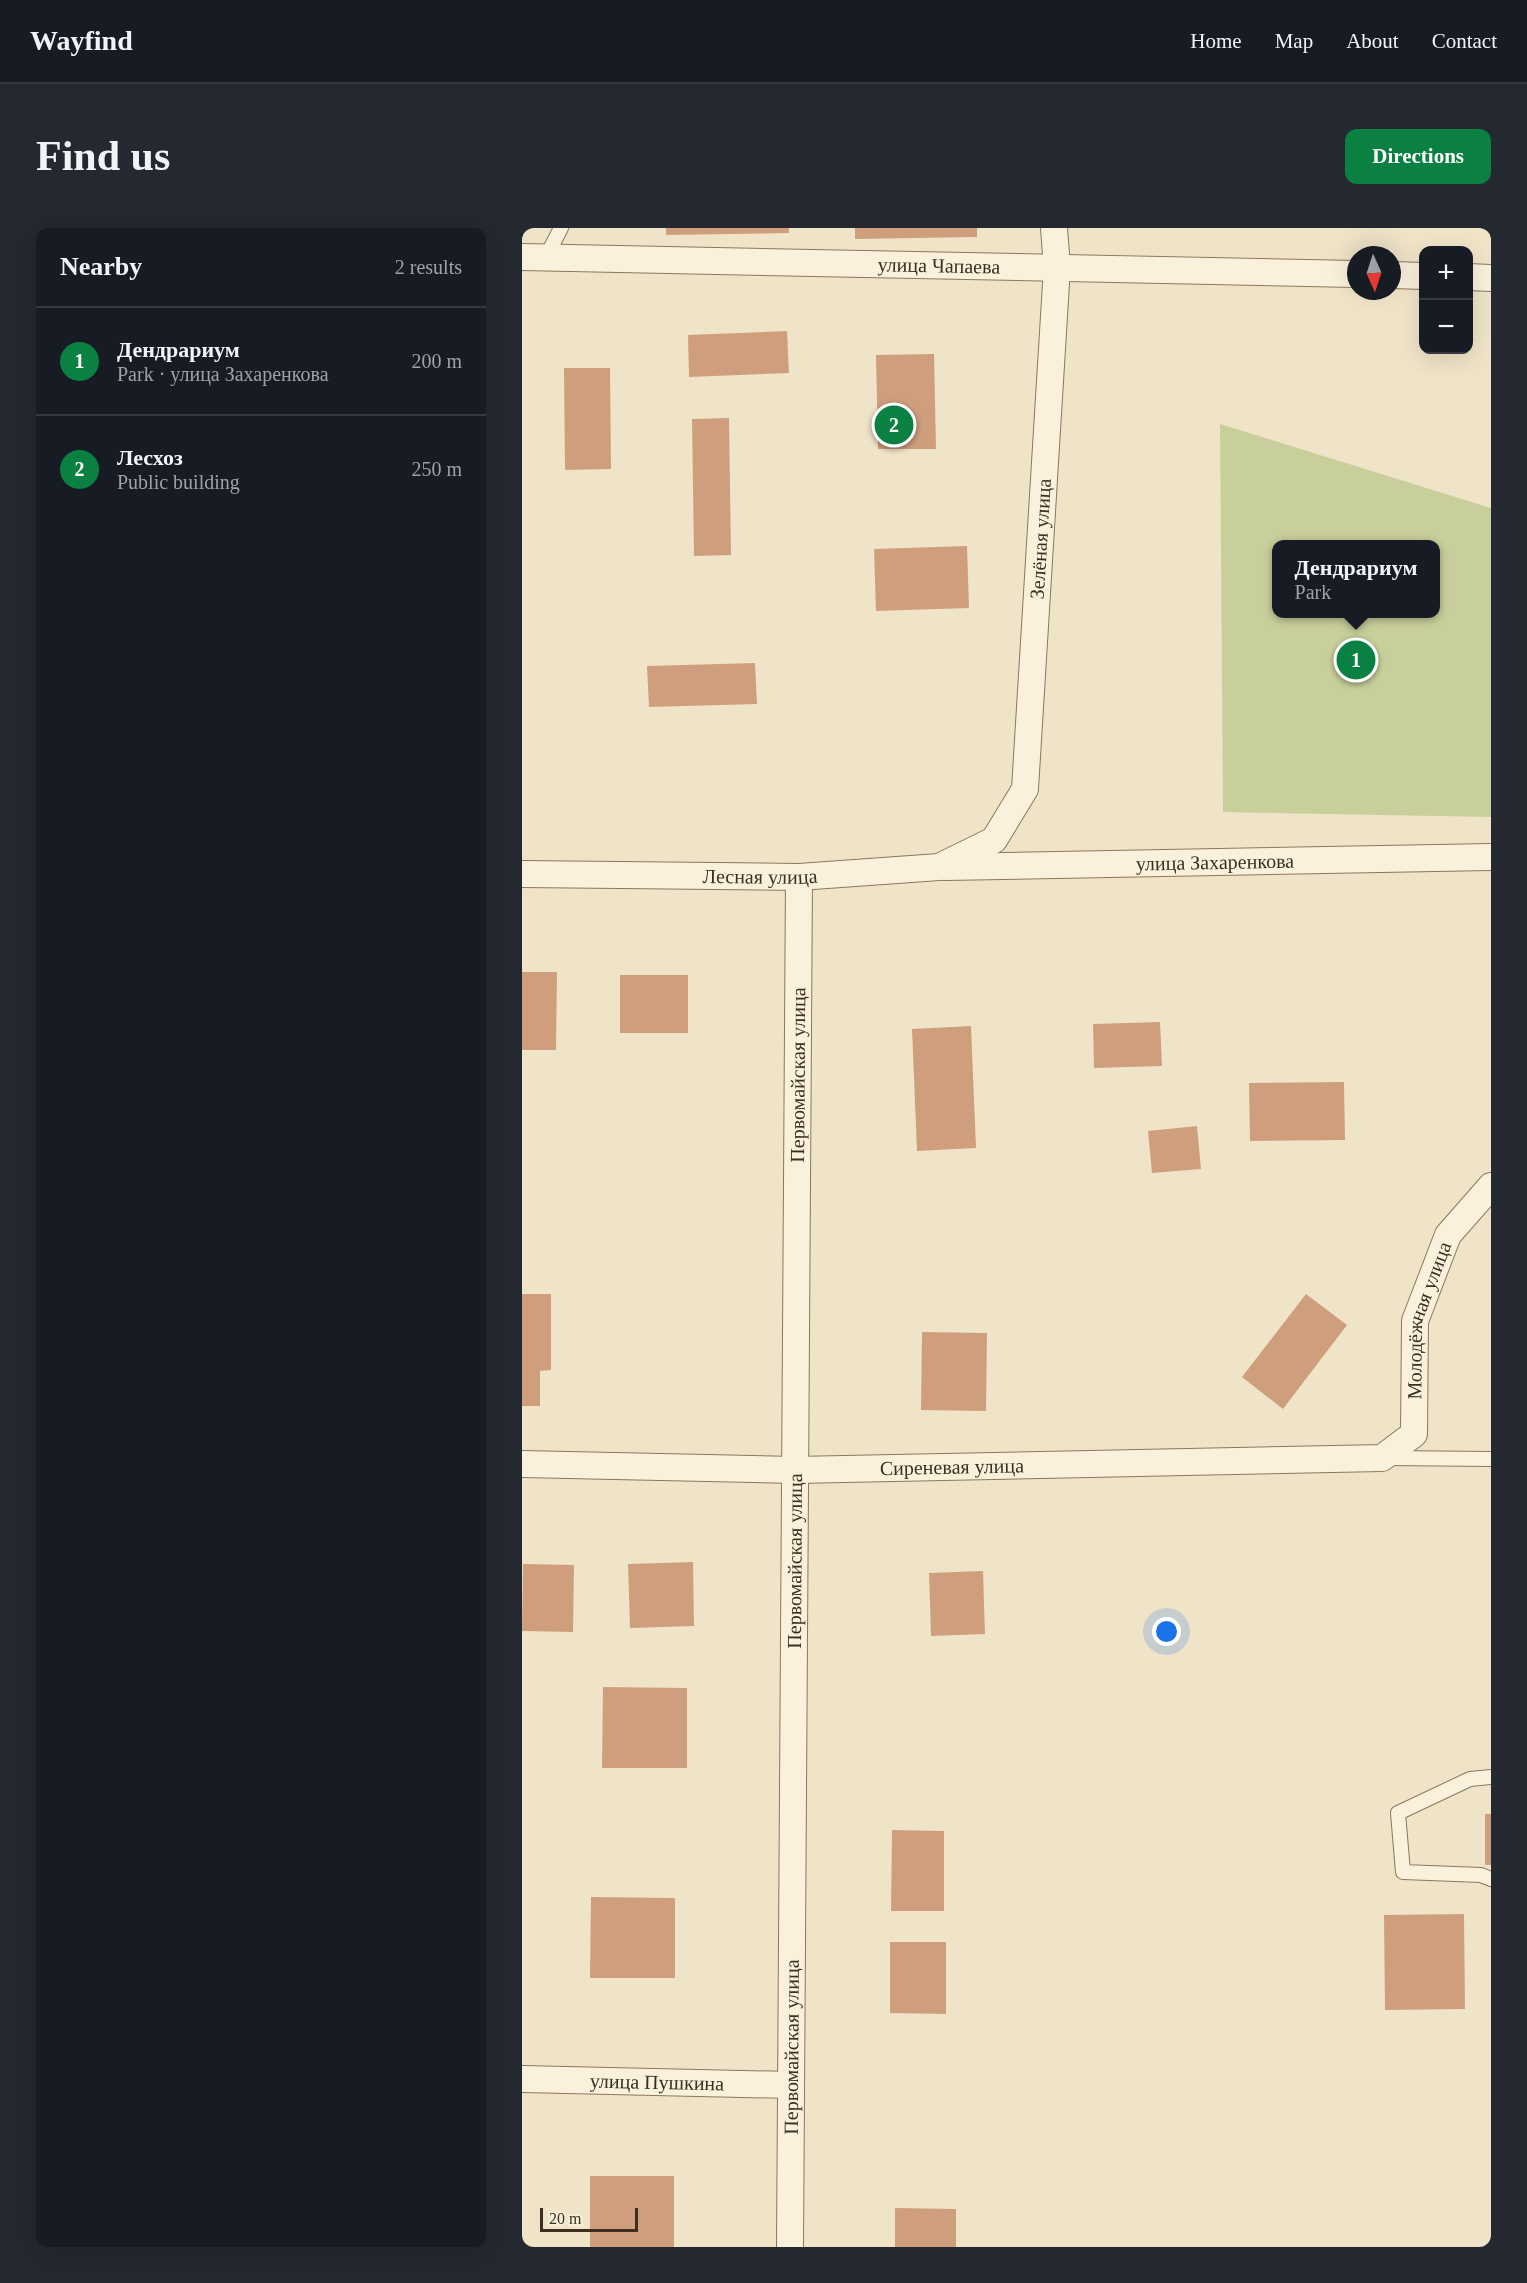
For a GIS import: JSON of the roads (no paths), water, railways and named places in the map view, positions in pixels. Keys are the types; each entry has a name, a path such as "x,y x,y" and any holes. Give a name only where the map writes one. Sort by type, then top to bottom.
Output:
{"street":[{"name":"Зелёная улица","path":"994,840 1025,789 1057,267 1054,228"},
{"name":"улица Чапаева","path":"534,257 1347,274"},
{"path":"1401,275 1419,276"},
{"path":"1473,277 1491,278"},
{"name":"Лесная улица","path":"522,874 799,877 939,867 994,840"},
{"name":"улица Захаренкова","path":"939,867 1491,857"},
{"name":"Первомайская улица","path":"790,2247 799,877"},
{"name":"Молодёжная улица","path":"1382,1458 1414,1434 1415,1322 1448,1235 1491,1186"},
{"name":"Сиреневая улица","path":"522,1464 795,1470 1382,1458"},
{"name":"улица Пушкина","path":"522,2079 791,2085"}],"lane":[{"path":"534,257 561,228"},
{"path":"1382,1458 1491,1460"},
{"path":"1491,1777 1470,1779 1398,1813 1403,1872 1481,1875 1491,1879"}],"place":[{"name":"Лесхоз","path":"894,425"},
{"name":"Дендрариум","path":"1356,660"}]}
